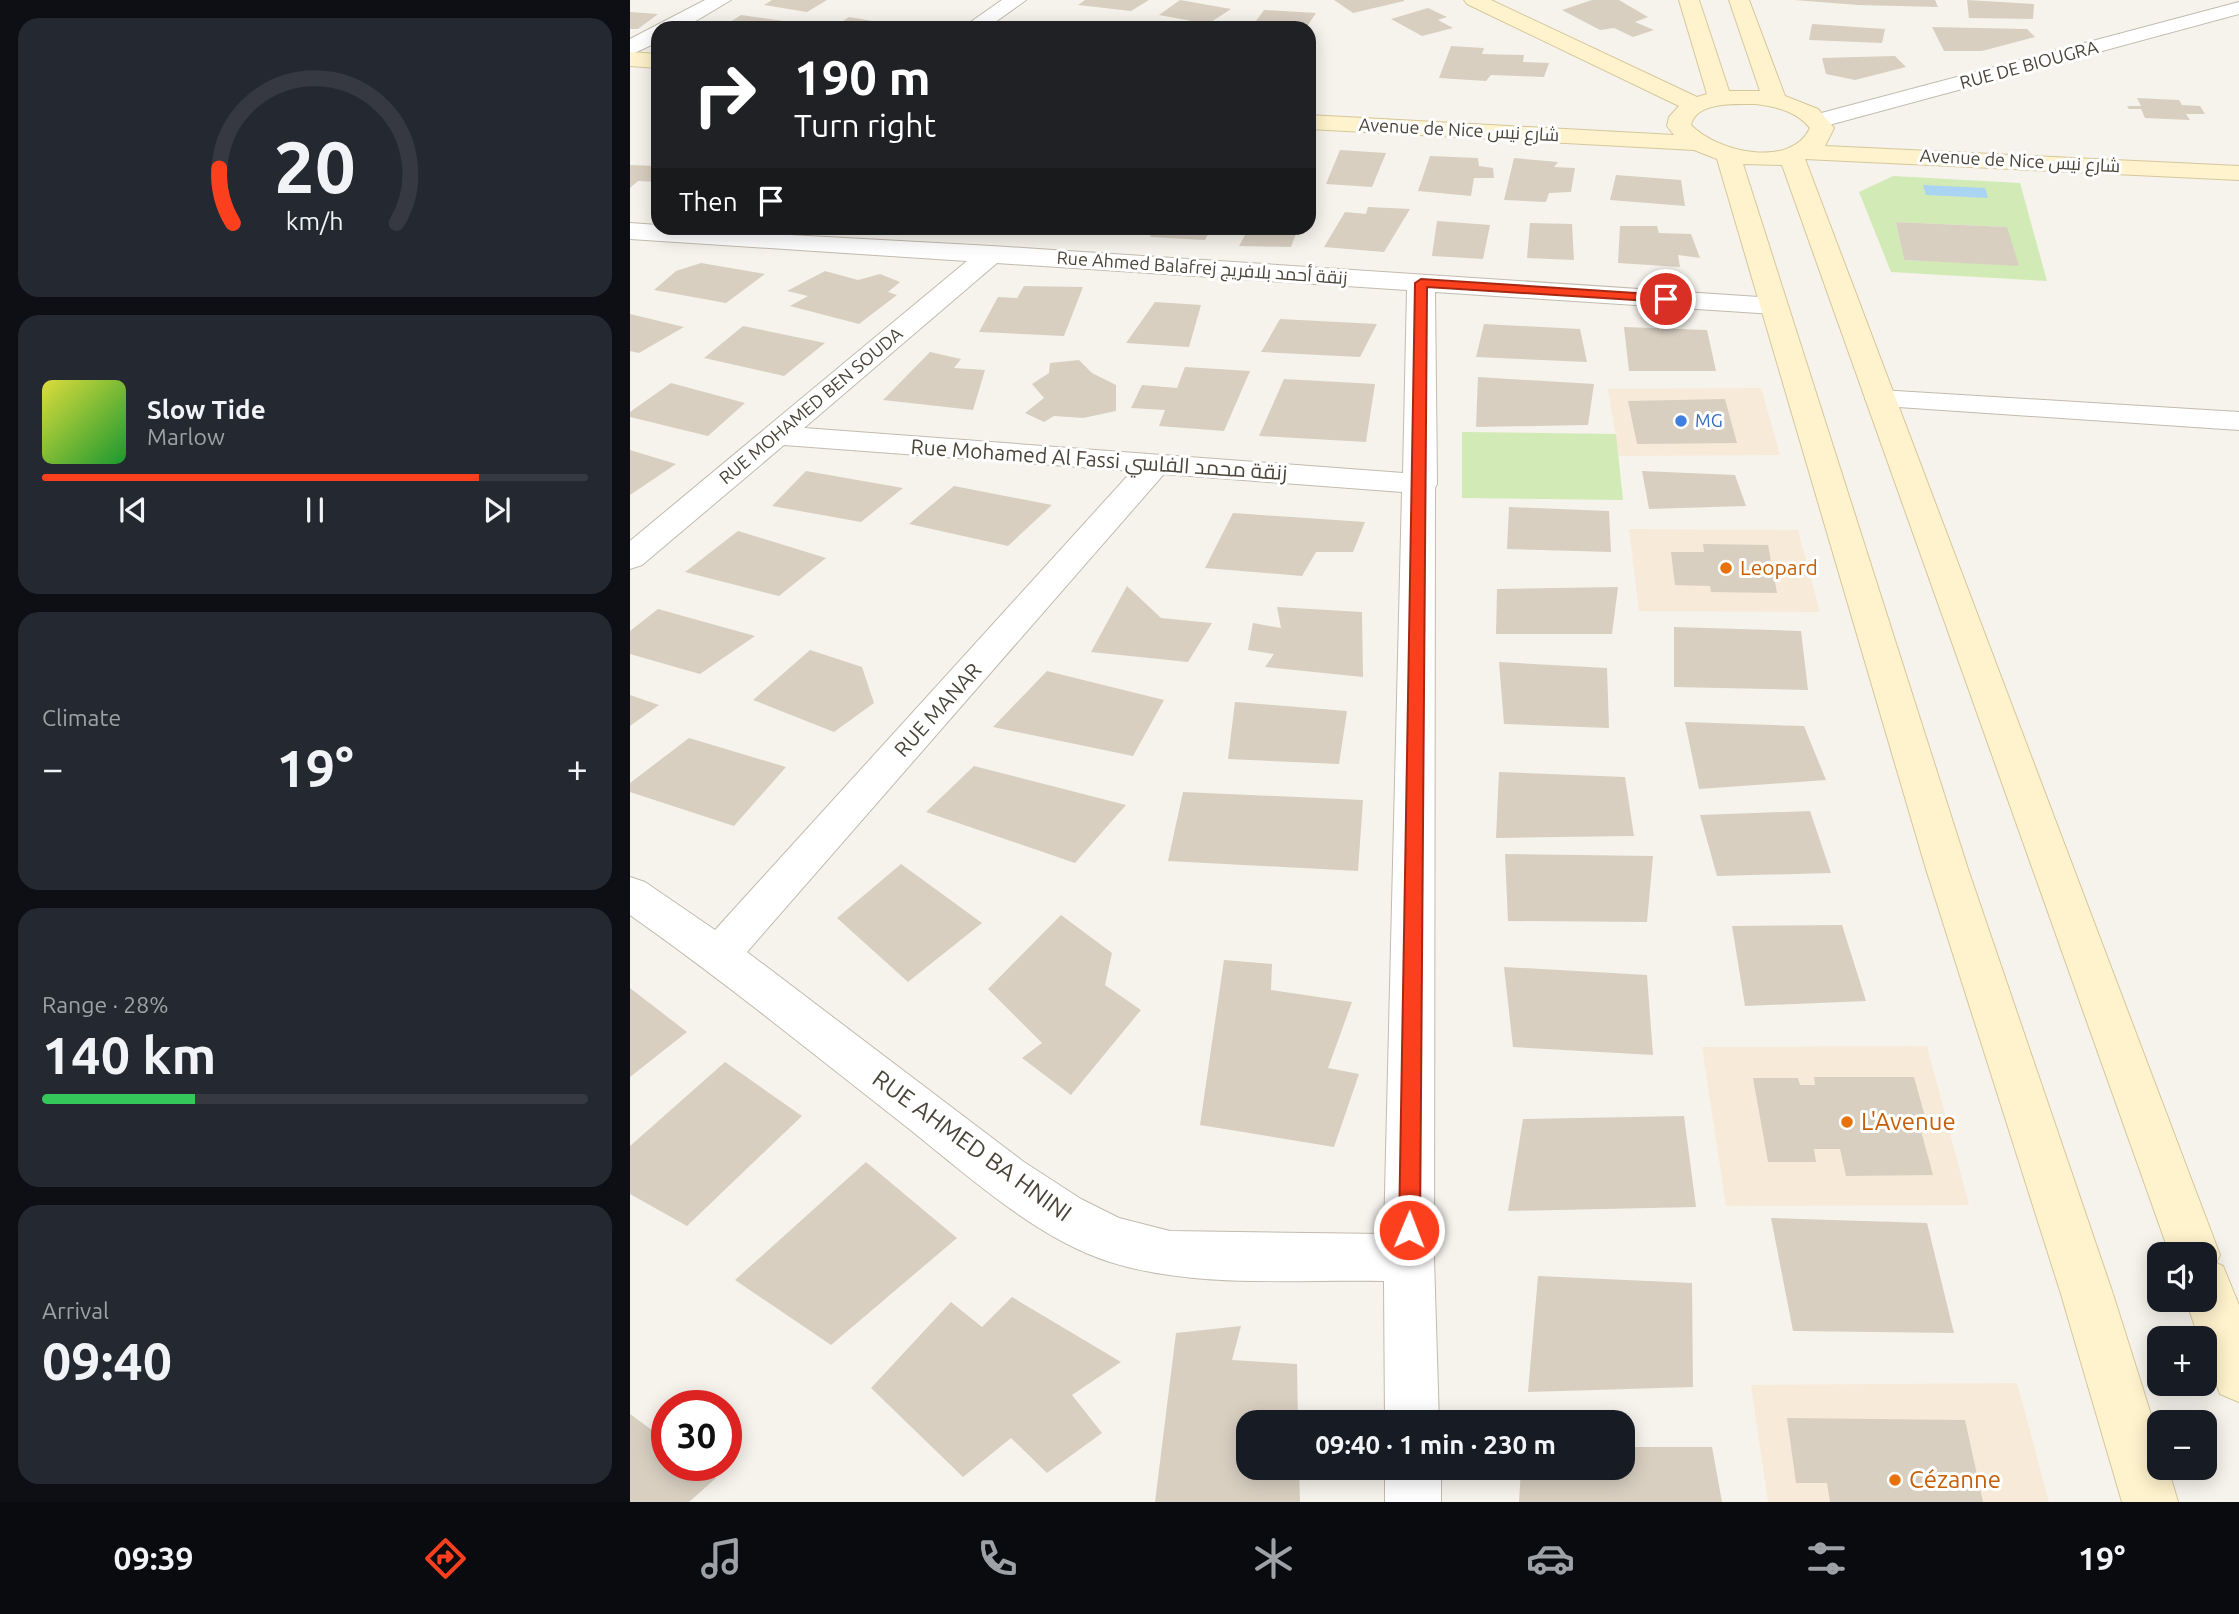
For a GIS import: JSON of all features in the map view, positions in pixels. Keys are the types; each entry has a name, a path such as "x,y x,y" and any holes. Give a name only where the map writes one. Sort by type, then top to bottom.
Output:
{"main road":[{"path":"1474,0 1688,111"},
{"path":"1689,0 1720,98"},
{"path":"1739,0 1775,100"},
{"path":"630,59 651,60"},
{"path":"1653,116 1688,111 1720,98 1775,100 1795,106 1820,125 1877,131"},
{"path":"1688,111 1679,126 1711,149 1774,306 1947,869 2087,1294 2150,1502"},
{"name":"Avenue de Nice شارع نيس","path":"1316,122 1711,149 1759,158 1796,154 2239,173"},
{"path":"1820,125 1821,138 1796,154 1880,399 2189,1242"},
{"path":"2216,1312 2239,1376"}],"street":[{"path":"681,21 721,0"},
{"path":"984,21 1016,0"},
{"name":"RUE DE BIOUGRA","path":"1820,125 2239,8"},
{"path":"630,48 651,37"},
{"name":"Rue Ahmed Balafrej زنقة أحمد بلافريج","path":"630,230 651,230"},
{"path":"630,253 657,235"},
{"name":"Rue Ahmed Balafrej زنقة أحمد بلافريج","path":"733,235 1774,306"},
{"name":"RUE MOHAMED BEN SOUDA","path":"630,558 992,254"},
{"path":"1412,1410 1409,1258 1421,484 1421,283"},
{"path":"1880,399 2239,421"},
{"name":"Rue Mohamed Al Fassi زنقة محمد الفاسي","path":"777,435 1421,484"},
{"name":"RUE MANAR","path":"719,955 1156,464"},
{"name":"RUE AHMED BA HNINI","path":"630,893 719,955 1007,1177 1064,1215 1110,1239 1170,1254 1409,1258"},
{"path":"1413,1480 1413,1502"}],"shaded area":[{"path":"1761,388 1780,455 1619,456 1608,389"},
{"path":"1629,529 1798,530 1820,612 1639,611"},
{"path":"1927,1046 1969,1205 1726,1206 1702,1047"},
{"path":"2017,1383 2049,1502 1768,1502 1751,1385"}],"green space":[{"path":"1893,176 2020,183 2047,281 1891,272 1859,192","holes":["1896,222 2006,227 2018,265 1904,260"]},
{"path":"1462,432 1616,434 1623,500 1462,498"}],"water":[{"path":"1923,185 1985,188 1988,198 1926,195"}],"building":[{"path":"772,0 827,0 807,12 764,5"},
{"path":"1085,0 1149,0 1131,11 1078,5"},
{"path":"1180,0 1231,9 1213,21 1192,21 1159,15"},
{"path":"1334,0 1404,0 1404,1 1353,13"},
{"path":"1592,0 1619,0 1648,17 1635,22 1654,30 1633,37 1614,28 1600,30 1562,10"},
{"path":"1794,0 1935,0 1938,7 1858,5"},
{"path":"1967,0 2034,4 2033,19 1969,18"},
{"path":"1428,8 1447,17 1438,20 1453,28 1422,36 1391,19"},
{"path":"1264,10 1316,13 1311,21 1256,21"},
{"path":"630,12 658,14 638,29 630,29"},
{"path":"741,15 784,21 732,21"},
{"path":"849,17 872,21 843,21"},
{"path":"1812,24 1885,29 1882,43 1809,40"},
{"path":"1932,27 2027,29 2035,37 1982,51 1944,51"},
{"path":"1451,46 1484,48 1482,54 1524,55 1523,62 1549,63 1544,77 1491,75 1486,81 1439,78"},
{"path":"1895,56 1906,67 1855,80 1826,74 1822,58"},
{"path":"2137,98 2179,100 2182,105 2200,106 2205,114 2186,114 2190,120 2145,118 2141,109 2129,109 2127,106 2141,106"},
{"path":"1340,150 1386,153 1372,187 1326,184"},
{"path":"1430,156 1478,158 1479,166 1493,168 1494,178 1474,178 1471,196 1418,191"},
{"path":"1514,158 1558,162 1554,167 1575,168 1571,192 1549,193 1546,202 1504,200"},
{"path":"630,165 651,166 651,182 638,181 630,188"},
{"path":"1616,175 1681,180 1685,206 1610,200"},
{"path":"1368,207 1410,209 1384,252 1324,247 1345,212 1366,214"},
{"path":"1437,221 1490,225 1483,259 1432,256"},
{"path":"1896,222 2007,227 2019,266 1904,260"},
{"path":"1530,223 1572,224 1574,260 1527,258"},
{"path":"1620,226 1657,226 1659,233 1691,234 1700,258 1678,255 1680,267 1618,263"},
{"path":"1151,235 1208,235 1205,240 1150,237"},
{"path":"1245,235 1295,235 1291,247 1239,246"},
{"path":"701,263 765,274 726,303 654,290 676,271"},
{"path":"825,271 858,280 880,274 900,282 888,292 897,295 859,324 790,306 808,296 787,291"},
{"path":"1024,286 1083,287 1064,336 979,332 998,297 1017,298"},
{"path":"1155,302 1201,305 1189,347 1126,343"},
{"path":"630,314 684,327 639,353 630,351"},
{"path":"1280,319 1377,324 1360,357 1261,352"},
{"path":"1484,324 1580,329 1587,362 1476,357"},
{"path":"743,326 825,343 784,376 704,358"},
{"path":"1624,327 1707,330 1716,371 1629,371"},
{"path":"930,352 961,359 954,368 985,370 973,410 883,400"},
{"path":"1079,360 1092,373 1116,385 1116,411 1083,418 1054,416 1044,422 1025,413 1044,398 1032,384 1049,373 1050,363"},
{"path":"1185,367 1250,371 1224,431 1159,426 1165,410 1131,408 1142,385 1177,388"},
{"path":"1478,377 1594,384 1588,425 1476,427"},
{"path":"1284,379 1375,384 1366,442 1259,436"},
{"path":"671,383 745,403 708,436 630,417 630,412"},
{"path":"1725,399 1737,443 1637,444 1628,401"},
{"path":"630,450 676,464 630,495"},
{"path":"806,471 903,488 861,522 772,506"},
{"path":"1642,471 1735,475 1746,506 1649,509"},
{"path":"954,486 1052,505 1008,546 909,524"},
{"path":"1509,507 1609,511 1611,552 1507,549"},
{"path":"1233,513 1365,522 1353,552 1316,552 1302,576 1205,568"},
{"path":"738,531 826,558 779,596 685,572"},
{"path":"1703,544 1768,545 1777,593 1711,592 1710,586 1675,585 1671,552 1704,552"},
{"path":"1127,586 1161,618 1212,623 1188,662 1091,652"},
{"path":"1618,587 1612,634 1496,634 1497,589"},
{"path":"1277,607 1362,612 1363,677 1265,667 1274,654 1248,650 1253,623 1281,628"},
{"path":"658,609 755,636 700,674 630,654 630,631"},
{"path":"1674,627 1801,631 1808,690 1674,687"},
{"path":"810,650 862,667 874,703 834,732 753,700"},
{"path":"1499,662 1607,668 1609,728 1504,724"},
{"path":"1047,671 1164,700 1133,756 993,727"},
{"path":"630,695 659,705 630,726"},
{"path":"1235,702 1347,711 1339,764 1228,759"},
{"path":"1685,722 1804,726 1826,780 1699,789"},
{"path":"689,738 786,767 734,826 630,792 630,783"},
{"path":"974,766 1126,805 1075,863 926,812"},
{"path":"1499,772 1625,777 1634,836 1496,838"},
{"path":"1183,792 1363,800 1358,871 1168,861"},
{"path":"1810,811 1831,873 1717,876 1700,815"},
{"path":"1505,854 1653,856 1647,922 1508,921"},
{"path":"901,864 982,923 908,982 837,918"},
{"path":"1061,915 1112,953 1105,985 1141,1010 1071,1095 1022,1058 1042,1043 988,989"},
{"path":"1842,925 1866,1001 1745,1006 1732,926"},
{"path":"1224,960 1272,964 1271,990 1352,1002 1328,1068 1359,1074 1334,1147 1200,1125"},
{"path":"1504,967 1647,975 1653,1055 1513,1047"},
{"path":"630,988 687,1032 630,1077"},
{"path":"725,1062 802,1116 687,1226 630,1194 630,1146"},
{"path":"1814,1077 1914,1077 1929,1131 1921,1131 1933,1175 1846,1176 1840,1149 1814,1149 1816,1162 1768,1162 1753,1078 1798,1078 1800,1085 1815,1085"},
{"path":"1684,1116 1696,1207 1508,1211 1523,1119"},
{"path":"866,1162 957,1238 831,1345 735,1280"},
{"path":"1771,1218 1927,1223 1954,1333 1793,1331"},
{"path":"1538,1276 1692,1283 1693,1387 1528,1392"},
{"path":"1012,1297 1121,1362 1072,1395 1102,1433 1047,1473 1011,1438 963,1477 871,1388 951,1302 982,1327"},
{"path":"1241,1326 1232,1360 1297,1364 1298,1410 1236,1410 1236,1480 1299,1480 1300,1502 1155,1502 1176,1333"},
{"path":"630,1414 651,1429 651,1481 713,1481 689,1502 630,1502"},
{"path":"1787,1418 1965,1420 1983,1502 1830,1502 1827,1483 1796,1483"},
{"path":"1635,1447 1712,1447 1722,1502 1519,1502 1520,1480 1635,1480"}],"place":[{"name":"MG","path":"1681,421"},
{"name":"Leopard","path":"1726,568"},
{"name":"L'Avenue","path":"1847,1122"},
{"name":"Cézanne","path":"1895,1480"}],"route":[{"path":"1409,1230 1421,484 1421,283 1666,299"}]}
